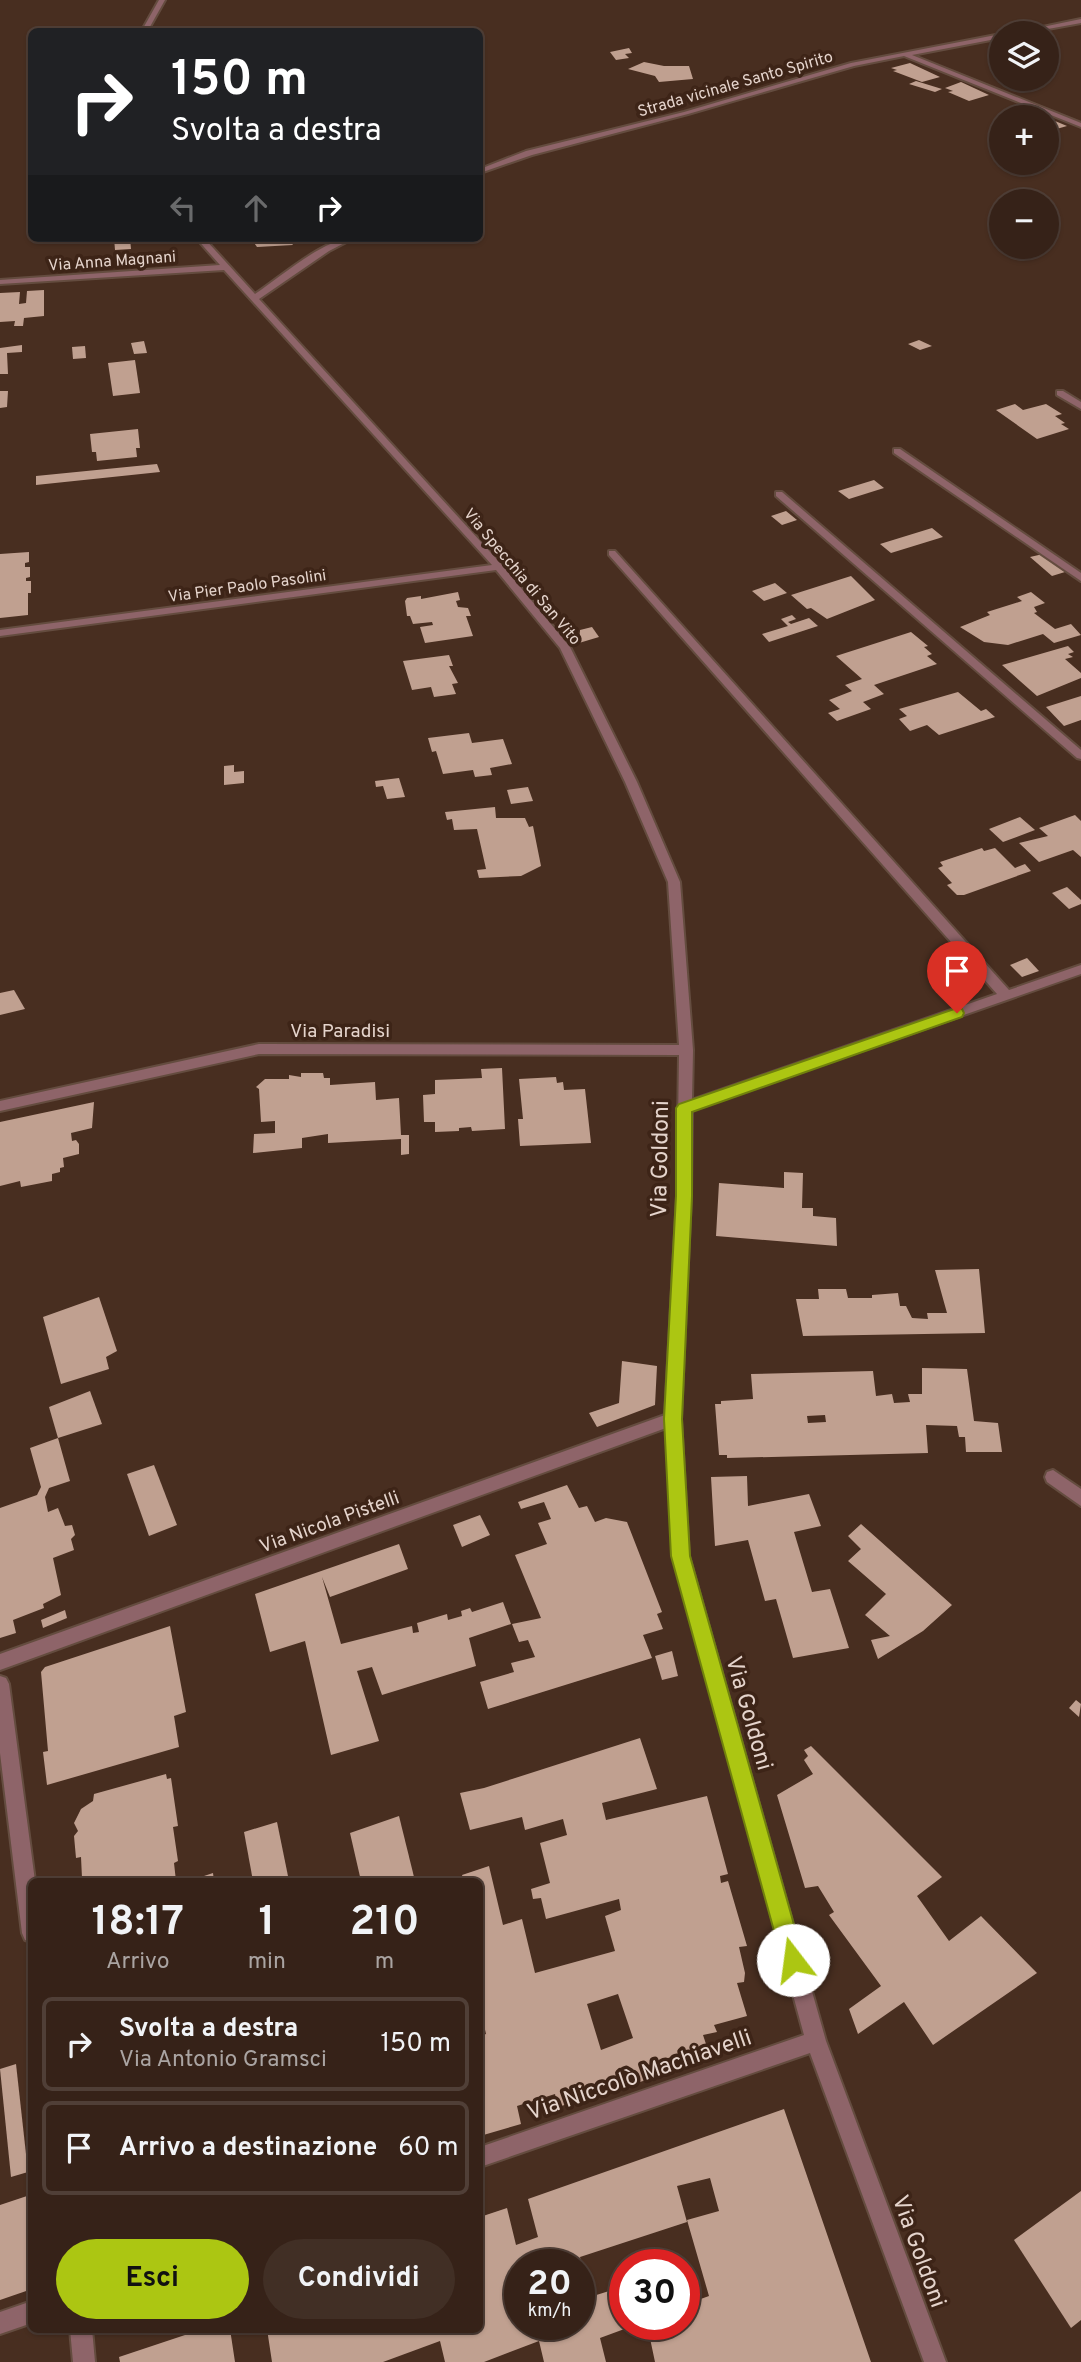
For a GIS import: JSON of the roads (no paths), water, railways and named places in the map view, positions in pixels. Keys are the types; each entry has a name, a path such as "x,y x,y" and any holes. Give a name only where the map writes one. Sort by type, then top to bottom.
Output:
{"street":[{"path":"146,28 162,0"},
{"path":"1059,25 1081,21"},
{"name":"Strada vicinale Santo Spirito","path":"483,170 529,153 686,113 778,85 904,54 989,38"},
{"path":"904,54 1081,125"},
{"name":"Via Specchia di San Vito","path":"203,242 499,567 565,647 631,782 674,882 686,1050"},
{"path":"255,298 326,249 341,242"},
{"name":"Via Anna Magnani","path":"0,282 227,267"},
{"path":"1060,393 1081,407"},
{"path":"897,451 1081,578"},
{"path":"779,494 1081,756"},
{"path":"612,553 1006,995"},
{"name":"Via Pier Paolo Pasolini","path":"0,633 499,567"},
{"path":"684,1108 1081,969"},
{"name":"Via Paradisi","path":"0,1106 259,1049 686,1050"},
{"name":"Via Goldoni","path":"686,1050 684,1196 673,1419 681,1556 816,2041 935,2362"},
{"name":"Via Nicola Pistelli","path":"0,1662 673,1419"},
{"path":"1053,1477 1081,1499"},
{"path":"0,1684 28,1902"},
{"name":"Via Niccolò Machiavelli","path":"483,2156 816,2041"},
{"path":"0,2323 28,2313"},
{"path":"81,2333 84,2362"}]}
